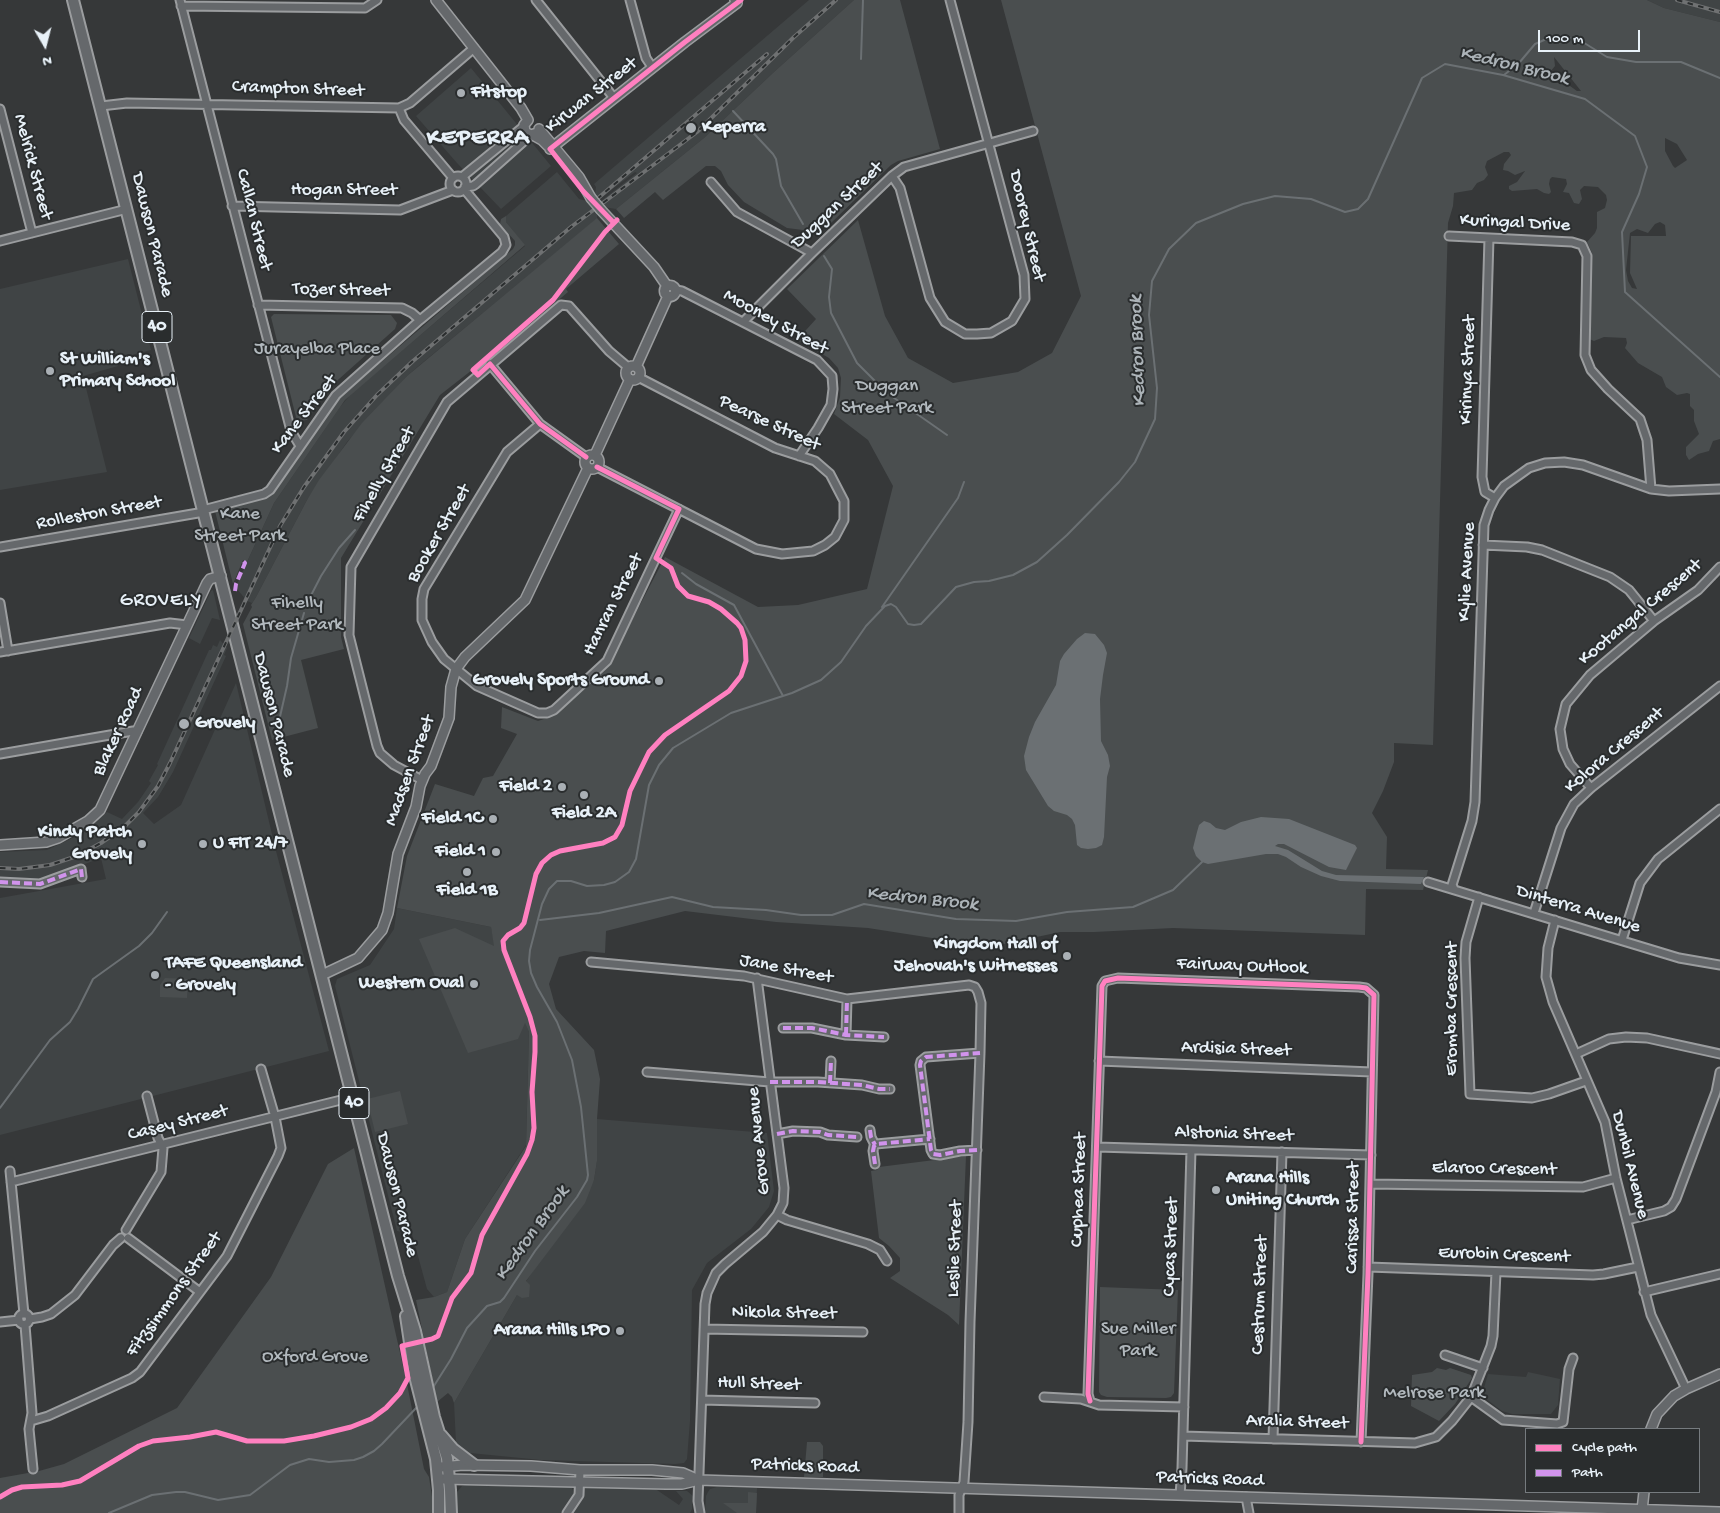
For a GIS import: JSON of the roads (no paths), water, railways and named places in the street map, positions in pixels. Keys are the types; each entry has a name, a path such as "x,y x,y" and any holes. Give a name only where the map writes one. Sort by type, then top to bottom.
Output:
{"main road":[{"name":"Dawson Parade","path":"73,0 403,1293 409,1344 419,1372 430,1421 437,1468 439,1513"},
{"name":"Dawson Parade","path":"430,1421 440,1434 448,1466 451,1513"},
{"path":"440,1434 454,1449 474,1465"}],"street":[{"path":"180,3 365,8 378,0"},
{"path":"436,0 521,108 526,124 526,134 534,133 552,147 583,182 591,198 654,267 670,290 632,367 626,373 634,378 590,456 585,464 593,467 599,460 590,456 540,424 490,364"},
{"path":"536,0 614,98"},
{"name":"Kirwan Street","path":"552,147 652,67 646,58 630,0"},
{"name":"Doorey Street","path":"892,176 900,188 930,298 945,322 965,334 991,334 1012,321 1025,299 1024,275 950,0"},
{"path":"652,67 738,1"},
{"name":"Callan Street","path":"180,3 291,431 300,446"},
{"path":"453,178 404,120 399,108 410,103 474,48"},
{"name":"Crampton Street","path":"100,106 127,103 399,108"},
{"name":"Melrick Street","path":"0,109 32,233"},
{"path":"533,120 537,122 534,133 473,186 458,192 453,190 450,184 453,178 462,177 526,124 533,120"},
{"name":"Duggan Street","path":"743,322 812,253 892,176 904,167 1033,131"},
{"path":"462,177 466,183 464,188"},
{"path":"712,182 737,212 812,253"},
{"name":"Kane Street","path":"204,511 264,494 270,490 336,394 420,320 502,252 506,245 504,237 464,188"},
{"name":"Hogan Street","path":"232,206 400,210 453,190"},
{"path":"0,241 126,209"},
{"name":"Kuringal Drive","path":"1449,236 1572,242 1582,245 1586,256 1586,355 1591,370 1640,419 1647,440 1651,489"},
{"name":"Kirinya Street","path":"1490,238 1482,477 1485,492 1495,498"},
{"name":"Mooney Street","path":"670,290 682,291 817,360 832,376 831,404 818,428 799,456"},
{"name":"Tozer Street","path":"258,305 402,308 420,320"},
{"name":"Fihelly Street","path":"422,780 394,765 380,753 377,746 348,636 351,567 444,406 490,364 561,305 569,306 609,351 632,367"},
{"name":"Pearse Street","path":"593,467 756,549 782,554 813,551 825,545 835,536 844,520 844,501 830,474 815,461 775,448 634,378"},
{"name":"Booker Street","path":"456,669 437,650 422,620 424,589 506,452 540,424"},
{"name":"Kylie Avenue","path":"1454,889 1452,885 1472,821 1475,802 1484,525 1495,498 1504,486 1529,468 1545,463 1564,462 1584,465 1651,489 1670,491 1720,489"},
{"name":"Madsen Street","path":"322,976 358,958 382,930 388,913 398,854 416,807 422,780 431,766 449,718 451,687 456,669 465,657 525,600 593,467"},
{"name":"Hanran Street","path":"456,669 484,690 538,713 551,712 607,661 679,509"},
{"name":"Rolleston Street","path":"0,547 204,511"},
{"path":"1483,545 1527,547 1542,550 1610,577 1629,590 1654,621"},
{"name":"Kootangal Crescent","path":"1591,788 1570,764 1563,749 1560,728 1566,704 1590,675 1654,621 1698,590 1720,567"},
{"name":"Blaker Road","path":"0,845 46,842 58,838 97,814 207,582 210,579 221,576"},
{"path":"0,603 8,650"},
{"path":"0,652 170,623 187,625"},
{"name":"Kolora Crescent","path":"1534,913 1560,828 1574,804 1591,788 1720,686"},
{"path":"0,754 133,731 137,732"},
{"path":"1622,940 1640,883 1658,859 1720,809"},
{"path":"0,882 40,884 81,869 82,877"},
{"name":"Dinterra Avenue","path":"1428,882 1679,958 1720,966"},
{"name":"Eromba Crescent","path":"1479,897 1466,942 1465,958 1470,1094 1532,1098 1586,1081"},
{"name":"Dunbil Avenue","path":"1555,920 1548,948 1546,977 1553,1002 1605,1122 1616,1178 1644,1292 1651,1314 1686,1389"},
{"name":"Jane Street","path":"591,962 756,978 847,999 968,985 974,988"},
{"name":"Grove Avenue","path":"700,1513 698,1501 704,1304 716,1273 763,1232 778,1216 783,1203 784,1188 756,978"},
{"name":"Fairway Outlook","path":"1105,981 1118,978 1359,986 1366,988 1374,995"},
{"name":"Cuphea Street","path":"1090,1401 1088,1394 1101,994 1105,981"},
{"name":"Leslie Street","path":"959,1513 959,1495 964,1482 968,1422 969,1344 980,1053 981,996 974,988"},
{"name":"Carissa Street","path":"1361,1442 1368,1267 1374,995"},
{"path":"846,1035 847,999"},
{"path":"783,1028 812,1028 846,1035 884,1036"},
{"path":"1576,1054 1609,1040 1626,1036 1647,1038 1720,1054"},
{"path":"977,1150 936,1155 931,1150 921,1061 926,1057 980,1053"},
{"name":"Ardisia Street","path":"1099,1061 1372,1072"},
{"path":"830,1083 831,1062"},
{"name":"Fitzsimmons Street","path":"31,1421 48,1416 132,1378 140,1372 227,1256 278,1156 280,1142 261,1069"},
{"path":"647,1072 770,1082 862,1085 879,1089 890,1089"},
{"path":"1627,1220 1664,1211 1671,1207 1676,1199 1716,1092 1720,1072"},
{"path":"0,1322 24,1321 42,1318 51,1314 75,1295 113,1246 125,1235 160,1172 163,1148 147,1096"},
{"name":"Casey Street","path":"11,1182 353,1097"},
{"path":"870,1130 875,1145 873,1151 874,1164"},
{"path":"777,1134 793,1131 820,1132 828,1135 857,1137"},
{"path":"875,1145 906,1140 930,1139"},
{"name":"Alstonia Street","path":"1096,1147 1370,1155"},
{"name":"Cycas Street","path":"1180,1495 1191,1150"},
{"name":"Cestrum Street","path":"1273,1439 1282,1152"},
{"path":"10,1171 24,1314 20,1315 24,1321 32,1413 29,1429 33,1469"},
{"name":"Elaroo Crescent","path":"1370,1184 1583,1187 1616,1178"},
{"path":"778,1216 868,1244 880,1250 887,1261"},
{"path":"125,1235 200,1292"},
{"name":"Eurobin Crescent","path":"1368,1267 1593,1275 1638,1267"},
{"name":"Aralia Street","path":"1183,1436 1415,1443 1436,1437 1452,1421 1471,1397 1483,1368 1493,1336 1496,1272"},
{"path":"1644,1292 1720,1274"},
{"name":"Nikola Street","path":"704,1329 863,1332"},
{"path":"1444,1355 1483,1368"},
{"path":"1471,1397 1503,1420 1557,1424 1563,1422 1569,1369 1573,1358"},
{"path":"1651,1428 1665,1404 1686,1389 1720,1374"},
{"path":"1044,1397 1081,1398 1099,1405 1184,1407"},
{"name":"Hull Street","path":"702,1400 816,1403"},
{"name":"Patricks Road","path":"437,1468 474,1465 531,1466 580,1470 670,1471 683,1473 699,1480"},
{"path":"567,1513 578,1497 580,1470"},
{"name":"Patricks Road","path":"438,1479 682,1484 699,1480 1720,1512"},
{"path":"1642,1510 1644,1493"},
{"path":"1246,1497 1249,1513"}],"waterway":[{"path":"861,59 863,0"},
{"path":"1504,75 1519,63 1535,44 1551,37 1563,36 1581,41 1607,57 1636,62 1681,62 1720,78"},
{"name":"Kedron Brook","path":"432,1389 451,1359 467,1328 487,1306 500,1302 504,1298 535,1251 577,1197 587,1180 581,1107 572,1060 557,1022 537,987 531,973 529,961 542,904 549,889 557,881 571,881 587,886 604,885 615,882 629,872 636,859 649,785 659,765 673,748 731,713 792,693 821,680 841,662 866,626 885,606 891,604 896,607 908,624 921,624 956,587 1013,575 1037,562 1067,535 1119,482 1135,462 1155,419 1157,388 1149,315 1152,281 1169,249 1196,223 1243,204 1275,196 1311,199 1345,212 1358,209 1368,199 1422,78 1445,64 1503,75 1585,99 1635,136 1647,167 1639,194 1622,232 1625,292 1720,377"},
{"path":"733,111 773,154 776,159 781,186 803,224"},
{"path":"824,256 832,269 829,297 831,313 857,363 887,393 947,435"},
{"path":"882,607 958,498 964,482"},
{"path":"305,607 321,576 339,548 355,530"},
{"path":"682,573 696,584 734,605 783,696"},
{"path":"279,721 291,658 304,613"},
{"name":"Kedron Brook","path":"540,920 599,913 672,897 713,907 766,910 801,915 832,915 864,904 956,919 1016,921 1067,912 1133,907 1173,890 1202,862"},
{"path":"0,1108 50,1040 70,1022 93,979 139,946 152,933 167,912"},
{"name":"Kedron Brook","path":"109,1513 152,1495 185,1492 218,1500 250,1495 290,1465 309,1459 329,1462 354,1460 363,1457 382,1444 418,1406"}],"railway":[{"path":"0,868 19,869 50,865 77,856 101,843 124,827 139,812 158,786 170,763 280,526 304,487 344,432 377,395 413,361 571,227 697,132 794,37 836,0"},
{"path":"1677,0 1720,12"},
{"path":"597,199 767,54"}],"place":[{"name":"Fitstop","path":"461,93"},
{"name":"Keperra","path":"691,128"},
{"name":"St William's Primary School","path":"50,371"},
{"name":"Grovely Sports Ground","path":"659,681"},
{"name":"Grovely","path":"184,724"},
{"name":"Field 2","path":"562,787"},
{"name":"Field 2A","path":"584,795"},
{"name":"Field 1C","path":"493,819"},
{"name":"Kindy Patch Grovely","path":"142,844"},
{"name":"U FIT 24/7","path":"203,844"},
{"name":"Field 1","path":"496,852"},
{"name":"Field 1B","path":"467,872"},
{"name":"Kingdom Hall of Jehovah's Witnesses","path":"1067,956"},
{"name":"TAFE Queensland - Grovely","path":"155,975"},
{"name":"Western Oval","path":"474,984"},
{"name":"Arana Hills Uniting Church","path":"1216,1190"},
{"name":"Arana Hills LPO","path":"620,1331"}],"district":[{"name":"KEPERRA","path":"478,139"},
{"name":"GROVELY","path":"161,602"}],"park label":[{"name":"Jurayelba Place","path":"317,350"},
{"name":"Duggan Street Park","path":"887,398"},
{"name":"Kane Street Park","path":"240,526"},
{"name":"Fihelly Street Park","path":"297,615"},
{"name":"Sue Miller Park","path":"1138,1341"},
{"name":"Oxford Grove","path":"315,1358"},
{"name":"Melrose Park","path":"1434,1394"}]}
